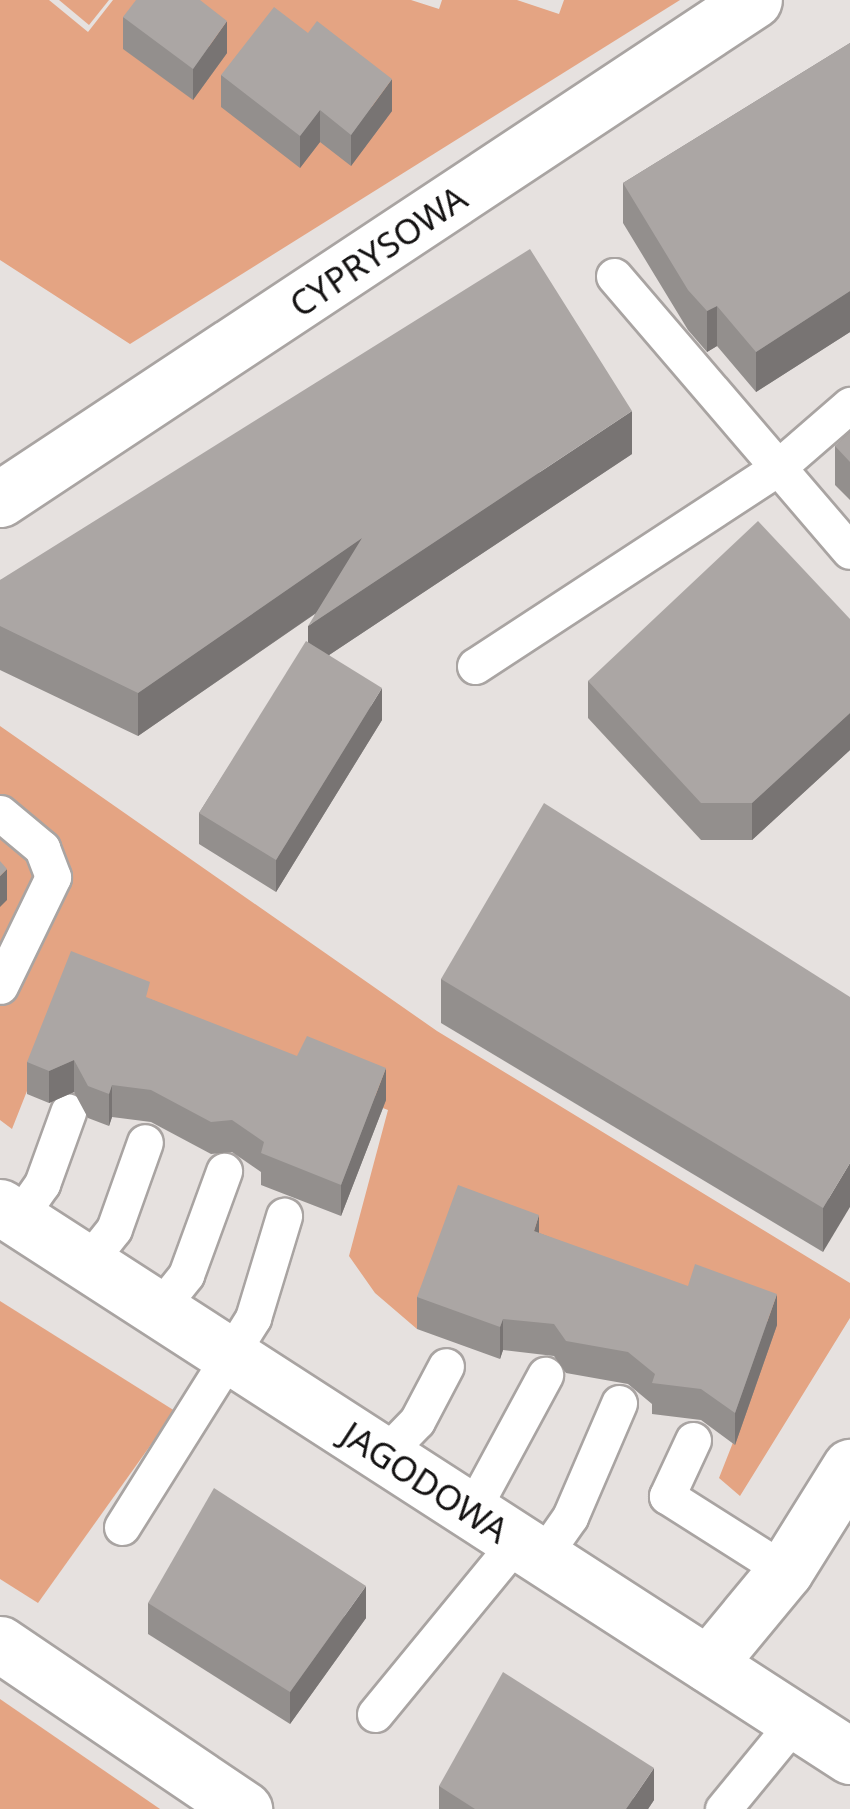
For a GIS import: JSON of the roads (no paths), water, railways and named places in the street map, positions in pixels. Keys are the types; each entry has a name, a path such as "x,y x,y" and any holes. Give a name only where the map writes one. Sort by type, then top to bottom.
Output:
{"street":[{"name":"CYPRYSOWA","path":"0,499 754,0"},
{"name":"JAGODOWA","path":"9,1212 850,1756"},
{"path":"708,1664 786,1571 850,1467"},
{"path":"0,1644 244,1809"}],"lane":[{"path":"614,276 850,551"},
{"path":"475,666 776,469 850,406"},
{"path":"0,813 42,848 52,877 0,986"},
{"path":"9,1212 42,1184 68,1112"},
{"path":"87,1264 114,1229 145,1142"},
{"path":"158,1310 186,1275 224,1171"},
{"path":"122,1527 254,1318 284,1216"},
{"path":"384,1456 417,1421 446,1366"},
{"path":"471,1512 545,1374"},
{"path":"375,1714 529,1549 570,1517 620,1403"},
{"path":"694,1440 667,1496 786,1571"},
{"path":"723,1809 796,1720"}]}
